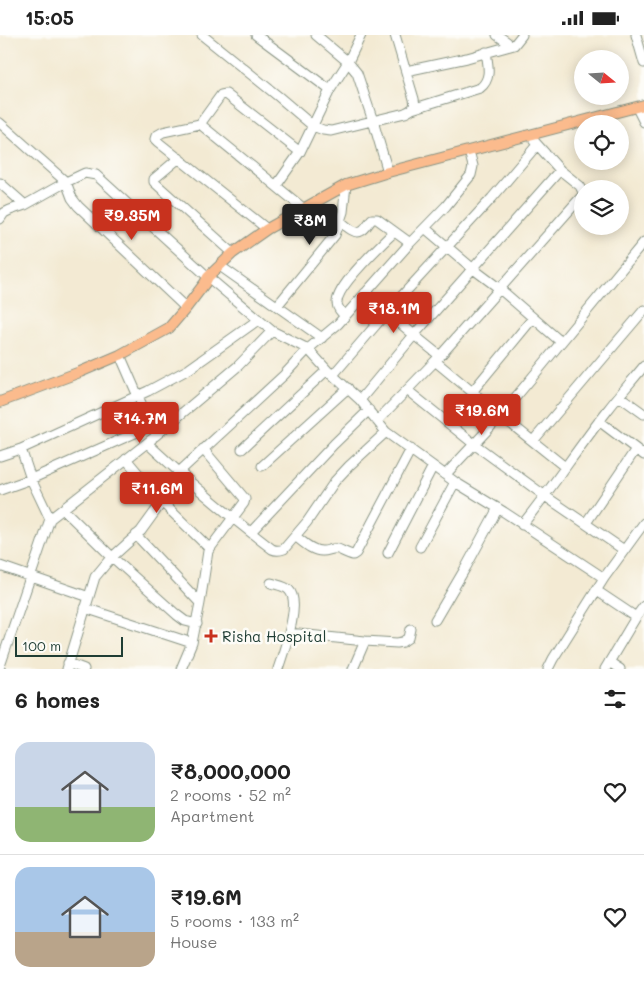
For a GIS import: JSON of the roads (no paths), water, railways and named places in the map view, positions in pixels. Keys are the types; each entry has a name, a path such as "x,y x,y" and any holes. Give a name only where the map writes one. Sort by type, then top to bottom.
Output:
{"main road":[{"path":"0,402 120,355 169,328 208,277 232,253 302,208 346,185 388,172 640,107"}],"street":[{"path":"202,35 313,126 331,131 405,113 412,109 480,88 486,84 488,78 486,53"},
{"path":"256,35 330,90"},
{"path":"316,35 348,62 357,73 388,172"},
{"path":"276,186 300,152 330,90 348,62 361,35"},
{"path":"395,35 415,103 412,109"},
{"path":"497,35 507,42"},
{"path":"406,71 514,45 522,35"},
{"path":"639,38 644,63"},
{"path":"267,229 158,142 155,139 156,136 163,132 200,124 221,95 226,94 300,152"},
{"path":"640,107 644,122"},
{"path":"0,123 66,182 72,198 78,206 186,308"},
{"path":"200,124 302,208"},
{"path":"529,135 560,170 574,181"},
{"path":"242,449 330,372 447,247 537,145"},
{"path":"84,669 68,666 95,577 112,557 141,531 162,502 172,481 179,472 266,392 308,349 338,324 410,243 446,206 471,175 473,166 469,151"},
{"path":"179,158 154,179 154,182 232,253"},
{"path":"360,400 472,268 560,170"},
{"path":"0,219 4,213 25,205 85,173 98,177 122,201 258,320 272,331 308,349 360,400 386,431 455,482 604,578"},
{"path":"0,183 25,205"},
{"path":"277,306 335,235 343,212 346,185"},
{"path":"377,421 438,358 574,205"},
{"path":"340,221 355,232 359,232 372,219 377,219 410,243"},
{"path":"425,228 561,342"},
{"path":"345,316 337,306 341,290 360,266 394,232"},
{"path":"446,474 500,415 644,242"},
{"path":"220,266 322,338"},
{"path":"365,293 414,335 472,392 565,467"},
{"path":"533,441 644,310"},
{"path":"472,392 533,318"},
{"path":"0,455 22,449 138,396 190,369 258,320"},
{"path":"0,665 50,519 148,443 238,366 272,331"},
{"path":"120,355 156,436"},
{"path":"522,525 599,421 642,371"},
{"path":"262,466 348,388"},
{"path":"408,390 474,444 624,550"},
{"path":"619,396 644,414"},
{"path":"251,533 334,444 369,410"},
{"path":"599,421 644,455"},
{"path":"0,490 31,479 151,426"},
{"path":"148,443 232,518 276,551 284,549 307,522 335,481 386,431"},
{"path":"22,449 31,479 50,519"},
{"path":"181,669 192,643 207,554 246,499 204,449"},
{"path":"295,536 320,551 340,549 347,554 353,555 356,553 411,449"},
{"path":"586,523 636,449"},
{"path":"126,459 162,502 209,549"},
{"path":"388,553 433,466"},
{"path":"420,547 455,482"},
{"path":"435,620 498,508"},
{"path":"63,509 112,557 177,615 185,621 196,624"},
{"path":"548,669 552,659 604,578 644,523"},
{"path":"136,535 200,603"},
{"path":"0,566 89,597"},
{"path":"271,583 285,587 291,592 293,600 293,615 278,669"},
{"path":"596,591 636,617"},
{"path":"620,669 607,666 644,606"},
{"path":"85,609 192,643"},
{"path":"289,633 365,641 403,642 409,639 411,629"},
{"path":"353,669 365,641"}],"place":[{"name":"Risha Hospital","path":"211,636"}]}
